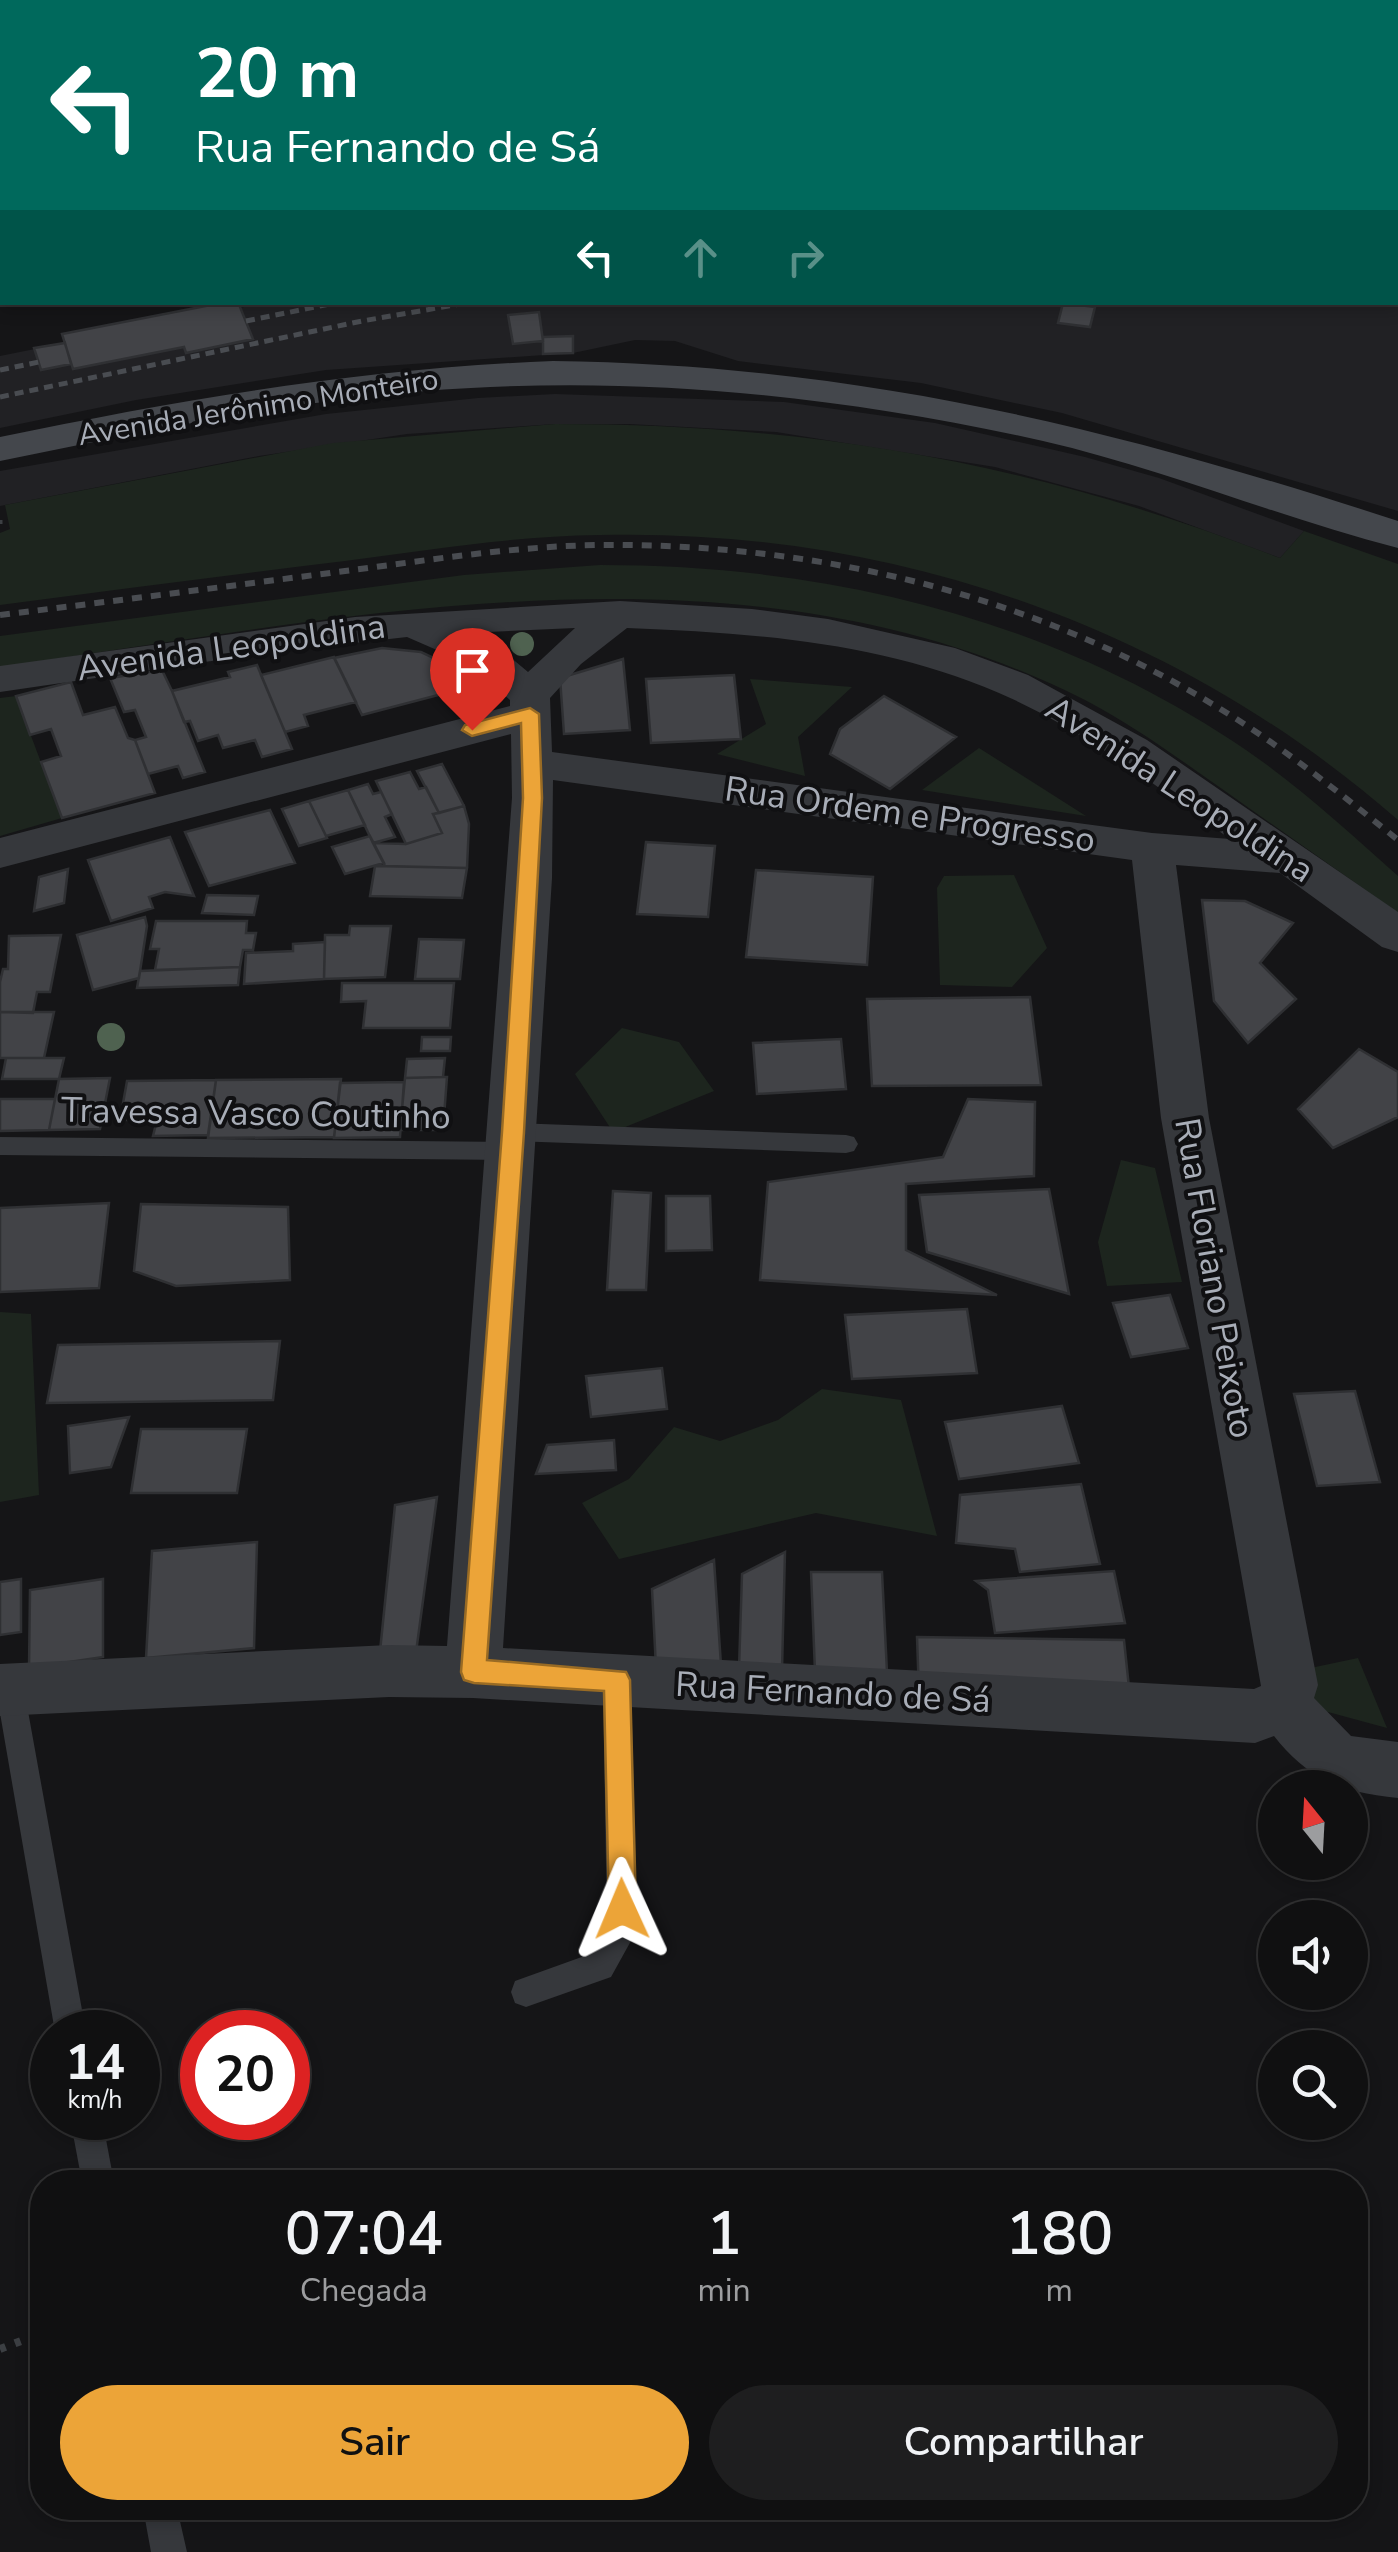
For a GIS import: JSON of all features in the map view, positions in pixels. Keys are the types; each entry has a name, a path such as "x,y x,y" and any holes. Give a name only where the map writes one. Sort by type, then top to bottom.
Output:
{"street":[{"name":"Avenida Jerônimo Monteiro","path":"0,449 179,414 395,382 550,374 628,375 862,397 1045,430 1202,472 1398,534"},
{"name":"Avenida Leopoldina","path":"0,680 404,623 501,615 620,614 819,630 916,650 966,666 1069,710 1120,741 1398,936"},
{"path":"0,852 530,705 567,655 620,614"},
{"path":"404,623 483,656 530,705 530,858 474,1672"},
{"name":"Rua Ordem e Progresso","path":"532,762 1152,848 1288,858"},
{"name":"Rua Floriano Peixoto","path":"1152,848 1185,1118 1290,1685 1284,1704"},
{"name":"Rua Fernando de Sá","path":"5,1690 389,1671 474,1672 1255,1716 1284,1704"},
{"path":"1284,1704 1326,1753 1361,1769 1398,1770"}],"lane":[{"name":"Travessa Vasco Coutinho","path":"0,1146 846,1144"},
{"path":"526,1992 600,1966 622,1930 617,1680"},
{"path":"5,1690 67,2010"},
{"path":"90,2140 96,2170"},
{"path":"162,2520 168,2552"}],"path":[{"path":"0,2349 30,2338"}],"shaded area":[{"path":"253,305 1398,305 1398,511 1062,413 921,383 738,361 675,341 635,340 573,353 326,370 136,400 0,428 0,356"},
{"path":"555,394 784,402 935,423 1159,478 1304,531 1280,558 1139,506 995,467 776,432 629,424 555,424 407,434 259,456 0,506 0,471 326,414"},
{"path":"555,424 744,432 924,456 1101,497 1280,558 1304,531 1398,564 1398,820 1312,752 1221,693 1126,643 1026,602 923,571 817,549 709,537 536,538 0,605 0,533 10,529 5,505 333,443"},
{"path":"600,565 771,575 855,589 937,608 1018,634 1096,666 1173,704 1246,750 1305,795 1398,876 1398,913 1156,743 1085,700 956,647 823,616 687,601 550,600 411,610 0,667 0,636 464,575"},
{"path":"750,679 852,687 798,737 805,776 717,754 766,724"},
{"path":"16,696 62,818 0,836 0,698"},
{"path":"979,748 1086,816 922,790"},
{"path":"1014,875 1047,948 1012,987 940,985 937,888 944,876"},
{"path":"622,1028 679,1042 714,1091 613,1132 575,1074"},
{"path":"1121,1160 1155,1168 1182,1282 1107,1286 1098,1242"},
{"path":"0,1312 31,1314 39,1495 0,1502"},
{"path":"822,1389 901,1400 937,1536 816,1513 619,1559 582,1503 629,1479 674,1427 720,1441 778,1420"},
{"path":"1358,1658 1387,1728 1317,1709 1301,1670"}],"building":[{"path":"211,305 239,305 253,339 186,353 184,347 73,369 62,334"},
{"path":"1062,305 1095,307 1090,327 1058,323"},
{"path":"539,312 543,341 513,344 508,315"},
{"path":"573,336 573,353 543,354 543,337"},
{"path":"65,343 71,364 41,370 34,348"},
{"path":"382,648 421,652 436,659 449,667 465,688 362,715 334,658"},
{"path":"334,657 356,702 304,715 308,726 285,732 261,675"},
{"path":"623,659 630,730 564,734 560,678"},
{"path":"257,665 292,749 262,757 255,740 223,748 218,735 198,741 190,721 184,722 172,691 230,677 228,672"},
{"path":"162,670 205,772 183,778 178,766 148,774 135,740 146,737 135,710 124,712 110,678"},
{"path":"734,675 741,739 651,743 646,679"},
{"path":"71,682 83,715 115,707 128,738 135,740 155,793 62,818 41,762 61,756 51,729 30,735 16,696"},
{"path":"884,696 956,737 890,789 830,754 840,729"},
{"path":"442,764 464,806 439,813 417,771"},
{"path":"410,772 419,789 426,787 439,813 433,814 442,833 406,844 376,781"},
{"path":"368,784 373,794 381,792 392,814 385,817 395,837 373,843 348,790"},
{"path":"348,790 365,825 326,836 309,801"},
{"path":"309,801 327,838 299,846 282,809"},
{"path":"464,806 469,824 467,868 385,866 373,843 406,844 442,833 433,814"},
{"path":"270,810 295,863 209,886 185,832"},
{"path":"370,836 384,863 345,874 332,847"},
{"path":"170,837 194,896 165,892 149,897 153,908 111,921 88,860"},
{"path":"646,842 715,846 708,917 637,914"},
{"path":"375,866 467,868 462,898 370,896"},
{"path":"68,869 64,903 34,911 39,877"},
{"path":"756,870 873,877 867,965 746,957"},
{"path":"207,895 258,896 254,915 202,913"},
{"path":"1202,900 1245,901 1293,923 1260,963 1296,999 1248,1043 1214,1001"},
{"path":"145,917 139,978 93,990 77,935"},
{"path":"156,921 247,921 246,933 256,933 253,950 243,950 240,967 155,970 159,949 150,949"},
{"path":"350,926 391,926 385,977 324,979 325,935 349,935"},
{"path":"61,935 50,992 37,992 33,1013 0,1012 0,982 3,969 8,969 9,936"},
{"path":"419,939 464,940 460,979 415,979"},
{"path":"325,942 324,979 244,984 246,953 293,951 293,944"},
{"path":"240,967 238,985 137,988 140,971"},
{"path":"342,983 454,983 450,1028 363,1028 366,1001 341,1002"},
{"path":"1030,997 1041,1085 872,1086 867,999"},
{"path":"0,1012 54,1012 44,1058 0,1058"},
{"path":"422,1037 451,1037 450,1051 421,1051"},
{"path":"841,1039 846,1089 757,1094 753,1043"},
{"path":"1359,1049 1398,1072 1398,1117 1333,1148 1298,1109"},
{"path":"6,1058 64,1058 59,1079 2,1079"},
{"path":"445,1058 443,1077 405,1078 407,1059"},
{"path":"447,1077 443,1130 400,1130 405,1078"},
{"path":"110,1078 100,1129 49,1130 59,1079"},
{"path":"341,1079 334,1137 208,1138 216,1080"},
{"path":"216,1080 208,1135 153,1136 157,1120 120,1120 127,1081"},
{"path":"404,1082 400,1137 334,1138 340,1083"},
{"path":"0,1099 55,1099 49,1130 0,1131"},
{"path":"968,1099 1035,1102 1034,1176 906,1184 906,1250 997,1295 760,1280 768,1182 943,1157"},
{"path":"1049,1189 1069,1294 927,1252 919,1195"},
{"path":"613,1191 651,1193 646,1290 607,1290"},
{"path":"666,1196 710,1196 712,1250 666,1251"},
{"path":"109,1203 99,1288 0,1292 0,1208"},
{"path":"141,1204 288,1207 290,1280 176,1286 134,1271"},
{"path":"1170,1295 1188,1348 1131,1357 1113,1303"},
{"path":"967,1309 977,1373 852,1379 845,1315"},
{"path":"280,1341 273,1400 47,1403 58,1345"},
{"path":"662,1368 667,1409 591,1417 586,1376"},
{"path":"1355,1391 1380,1482 1317,1486 1294,1394"},
{"path":"1062,1406 1079,1463 959,1479 945,1422"},
{"path":"129,1417 111,1467 70,1473 68,1426"},
{"path":"141,1429 247,1429 237,1493 131,1493"},
{"path":"614,1440 616,1470 536,1474 547,1445"},
{"path":"1081,1484 1100,1564 1020,1572 1015,1549 956,1543 960,1495"},
{"path":"437,1497 415,1660 380,1651 395,1505"},
{"path":"257,1542 254,1648 146,1658 152,1551"},
{"path":"785,1552 782,1670 739,1669 742,1574"},
{"path":"714,1560 721,1665 656,1668 652,1589"},
{"path":"1114,1571 1125,1623 995,1633 988,1590 976,1581"},
{"path":"811,1572 882,1572 887,1672 815,1672"},
{"path":"21,1579 21,1632 0,1635 0,1582"},
{"path":"103,1579 103,1657 29,1668 30,1590"},
{"path":"917,1637 1124,1640 1130,1697 919,1694"}],"railway":[{"path":"246,321 325,305"},
{"path":"0,397 455,305"},
{"path":"0,370 39,362"},
{"path":"0,615 473,554 569,546 682,547 844,566 1001,607 1077,635 1151,670 1268,740 1398,840"}],"route":[{"path":"472,730 530,714 533,798 474,1672 617,1680 622,1909"}]}
